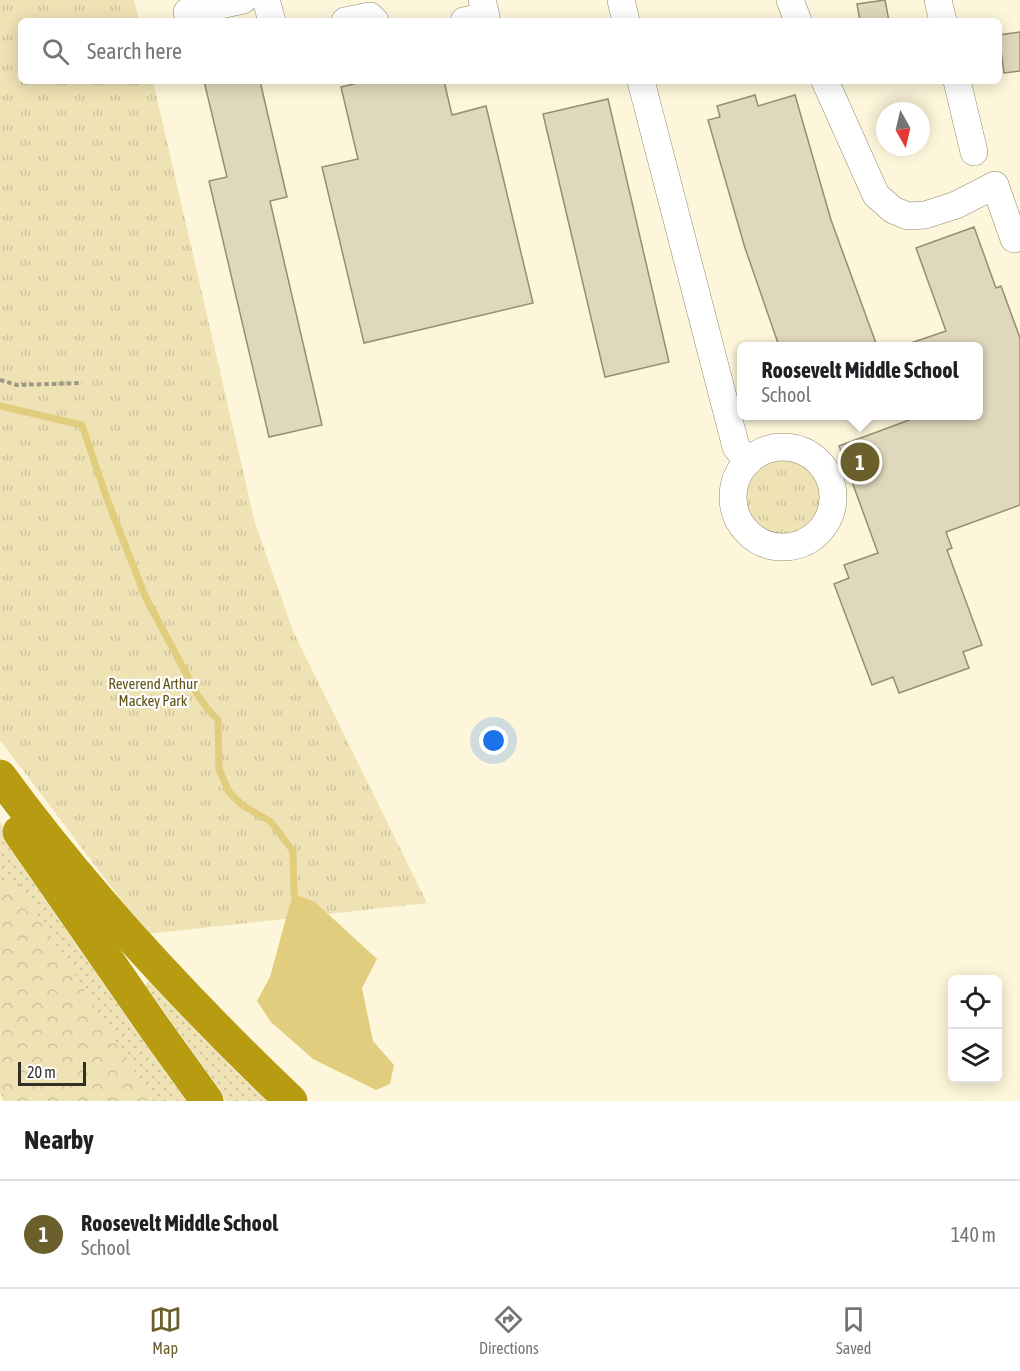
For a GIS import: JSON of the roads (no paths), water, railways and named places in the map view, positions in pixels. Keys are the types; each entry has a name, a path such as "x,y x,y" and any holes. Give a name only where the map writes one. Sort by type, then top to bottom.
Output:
{"highway":[{"path":"0,776 103,907 198,1010 291,1101"},
{"path":"0,804 84,928 207,1101"}],"street":[{"path":"204,6 243,0"},
{"path":"266,0 271,18"},
{"path":"477,18 486,16 482,0"},
{"path":"621,0 625,18"},
{"path":"790,0 797,18"},
{"path":"938,0 942,18"},
{"path":"642,84 736,447 748,462"},
{"path":"826,84 876,195 893,210 908,216 925,214 956,205 995,185 1014,239"},
{"path":"958,84 974,152"}],"waterway":[{"path":"0,406 82,425 107,499 145,596 197,694 218,720 219,769 229,792 242,805 271,822 293,851 294,894 297,902"}],"place":[{"name":"Roosevelt Middle School","path":"860,462"}],"park label":[{"name":"Reverend Arthur Mackey Park","path":"153,692"}]}
